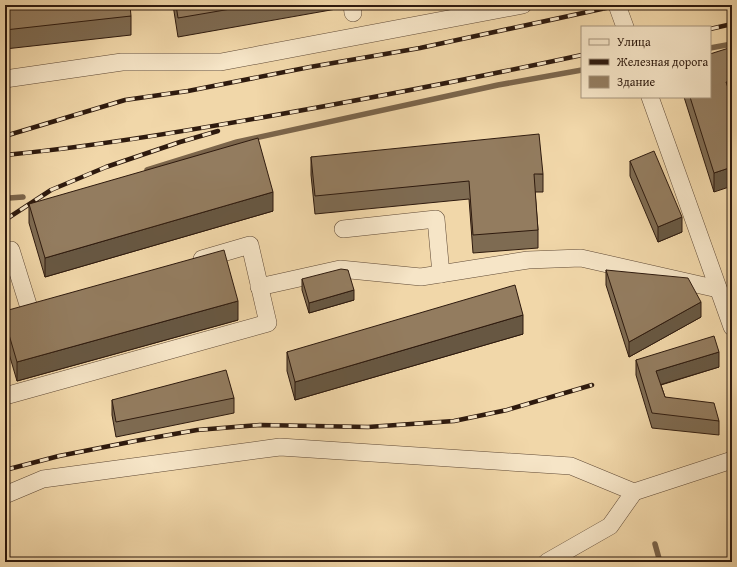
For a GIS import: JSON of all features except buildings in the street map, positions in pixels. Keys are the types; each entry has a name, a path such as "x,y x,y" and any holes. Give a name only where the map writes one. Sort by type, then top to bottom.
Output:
{"street":[{"path":"5,79 122,62 222,62 523,5"},
{"path":"617,5 625,26"},
{"path":"650,98 732,327"},
{"path":"343,229 436,219 440,274"},
{"path":"5,396 268,323 250,245 189,263"},
{"path":"5,262 11,250 31,311"},
{"path":"259,287 340,269 421,277 528,260 581,258 718,288"},
{"path":"5,495 43,480 280,447 571,466 634,492"},
{"path":"548,562 610,526 634,492 732,460"}],"waterway":[{"path":"711,48 732,44"},
{"path":"147,170 237,142 498,85 581,70"},
{"path":"5,196 9,198 23,197"},
{"path":"655,544 660,562"}],"railway":[{"path":"5,136 125,100 188,91 310,67 420,48 620,5"},
{"path":"711,29 732,24"},
{"path":"5,155 101,144 227,124 421,88 581,55"},
{"path":"5,220 51,190 106,167 218,131"},
{"path":"5,470 59,456 197,430 260,425 368,427 454,421 507,410 592,385"}]}
